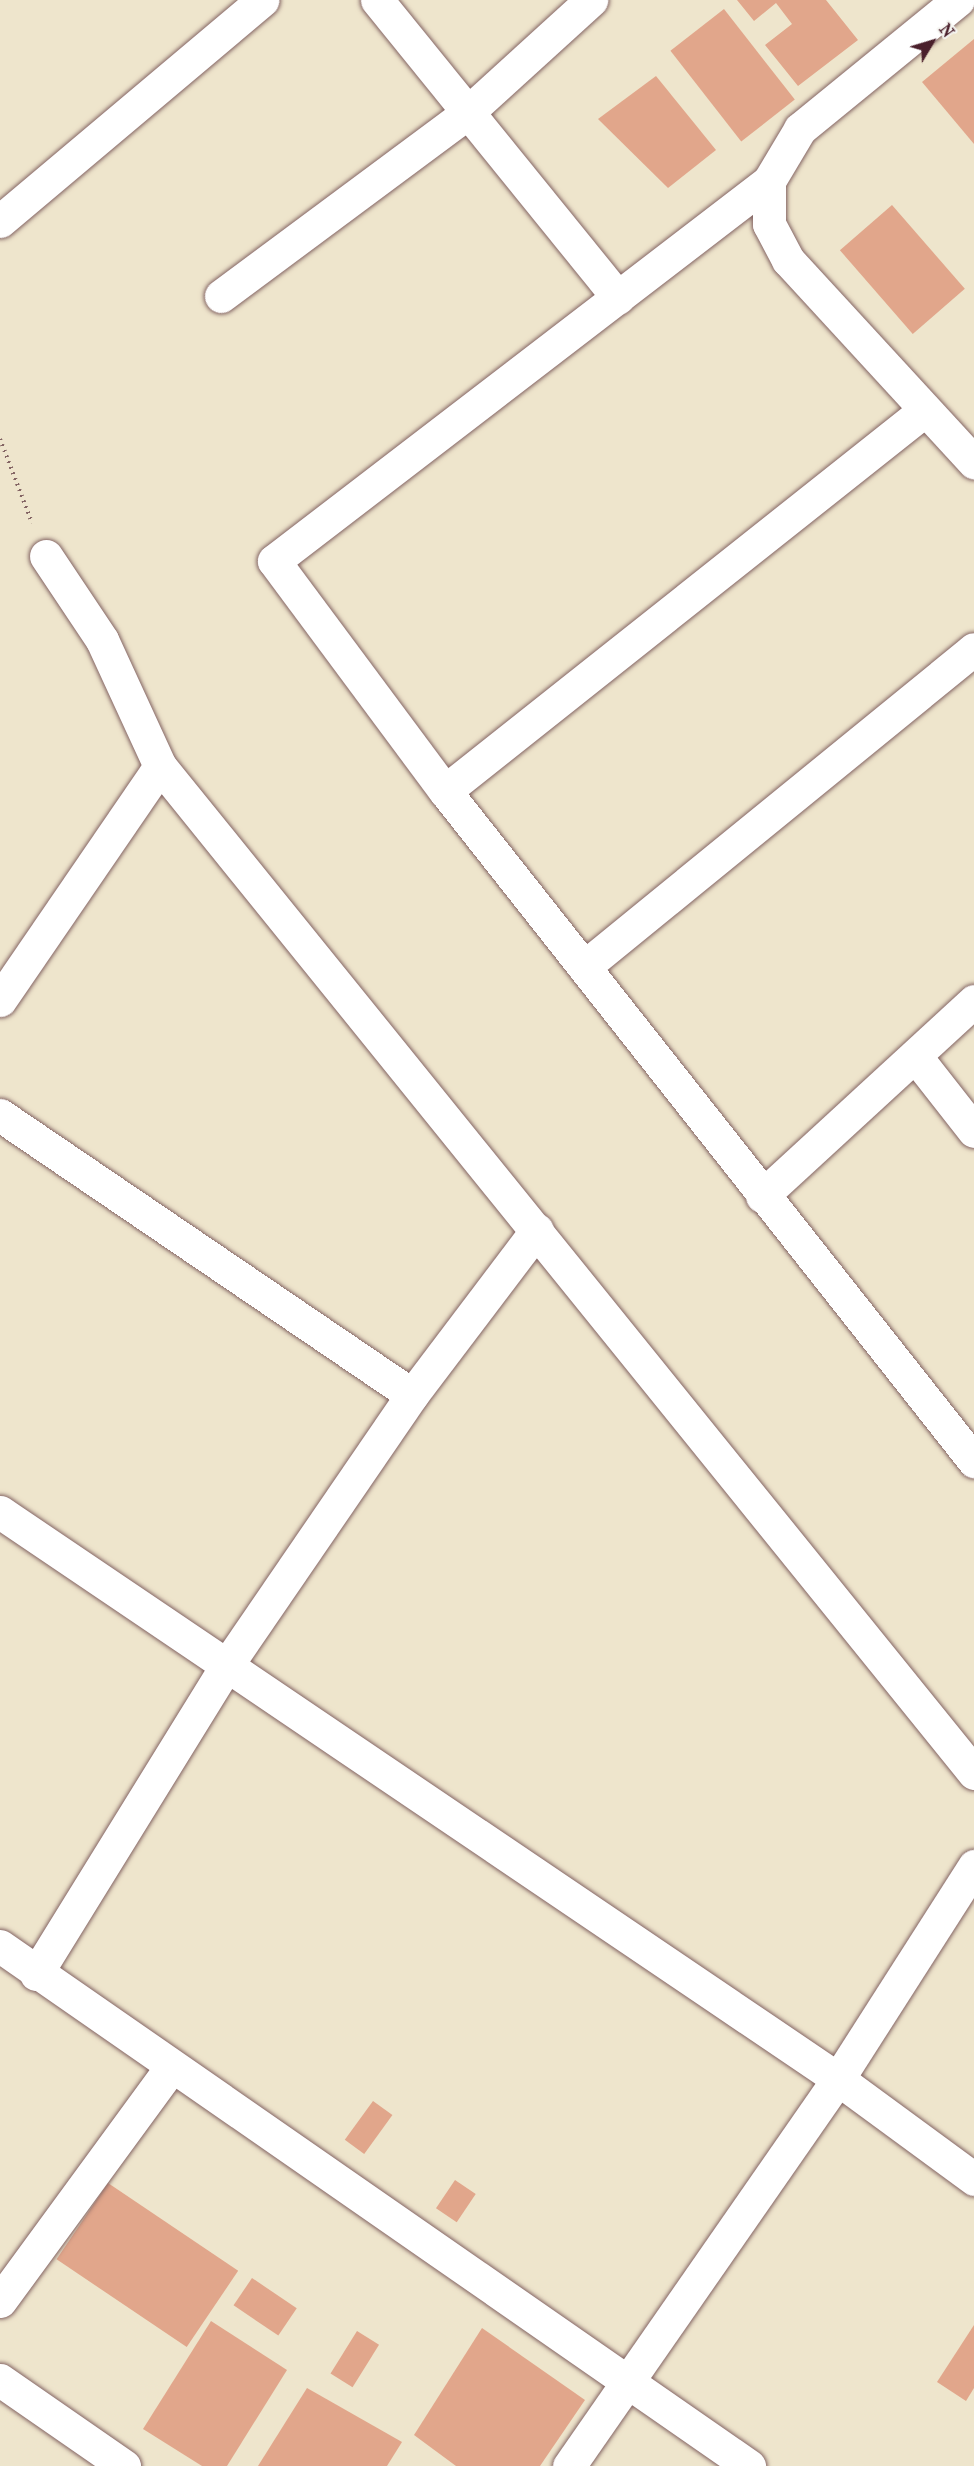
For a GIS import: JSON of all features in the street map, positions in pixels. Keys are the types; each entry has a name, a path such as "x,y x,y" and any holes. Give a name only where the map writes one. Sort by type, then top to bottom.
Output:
{"street":[{"path":"0,220 262,0"},
{"path":"377,0 618,298"},
{"path":"222,296 467,114 591,0"},
{"path":"958,0 800,129 769,181 274,561 445,791 762,1196 974,1461"},
{"path":"769,181 769,224 788,260 974,462"},
{"path":"445,791 925,410"},
{"path":"46,556 102,639 160,766 974,1773"},
{"path":"584,967 974,649"},
{"path":"0,1000 160,766"},
{"path":"762,1196 916,1057 974,1001"},
{"path":"916,1057 974,1131"},
{"path":"0,1115 412,1395"},
{"path":"36,1974 227,1665 412,1395 537,1230"},
{"path":"0,1512 838,2079 974,2179"},
{"path":"569,2466 838,2079 974,1866"},
{"path":"0,1947 749,2466"},
{"path":"0,2301 171,2067"},
{"path":"0,2380 124,2466"}],"path":[{"path":"0,439 46,556"}],"building":[{"path":"737,0 826,0 858,40 798,86 765,45 792,24 776,3 754,21"},
{"path":"724,9 795,100 741,141 670,51"},
{"path":"974,39 974,144 922,82"},
{"path":"656,76 716,150 668,188 598,119"},
{"path":"892,205 965,289 913,334 840,250"},
{"path":"373,2101 392,2115 364,2154 345,2140"},
{"path":"455,2180 476,2194 457,2222 436,2208"},
{"path":"108,2183 238,2271 187,2347 57,2259"},
{"path":"252,2278 297,2308 278,2336 234,2305"},
{"path":"211,2321 287,2370 227,2466 202,2466 143,2429"},
{"path":"974,2325 974,2388 966,2401 937,2382"},
{"path":"482,2328 585,2400 540,2466 456,2466 414,2435"},
{"path":"357,2331 379,2345 353,2387 331,2373"},
{"path":"307,2388 402,2442 387,2466 258,2466"}]}
